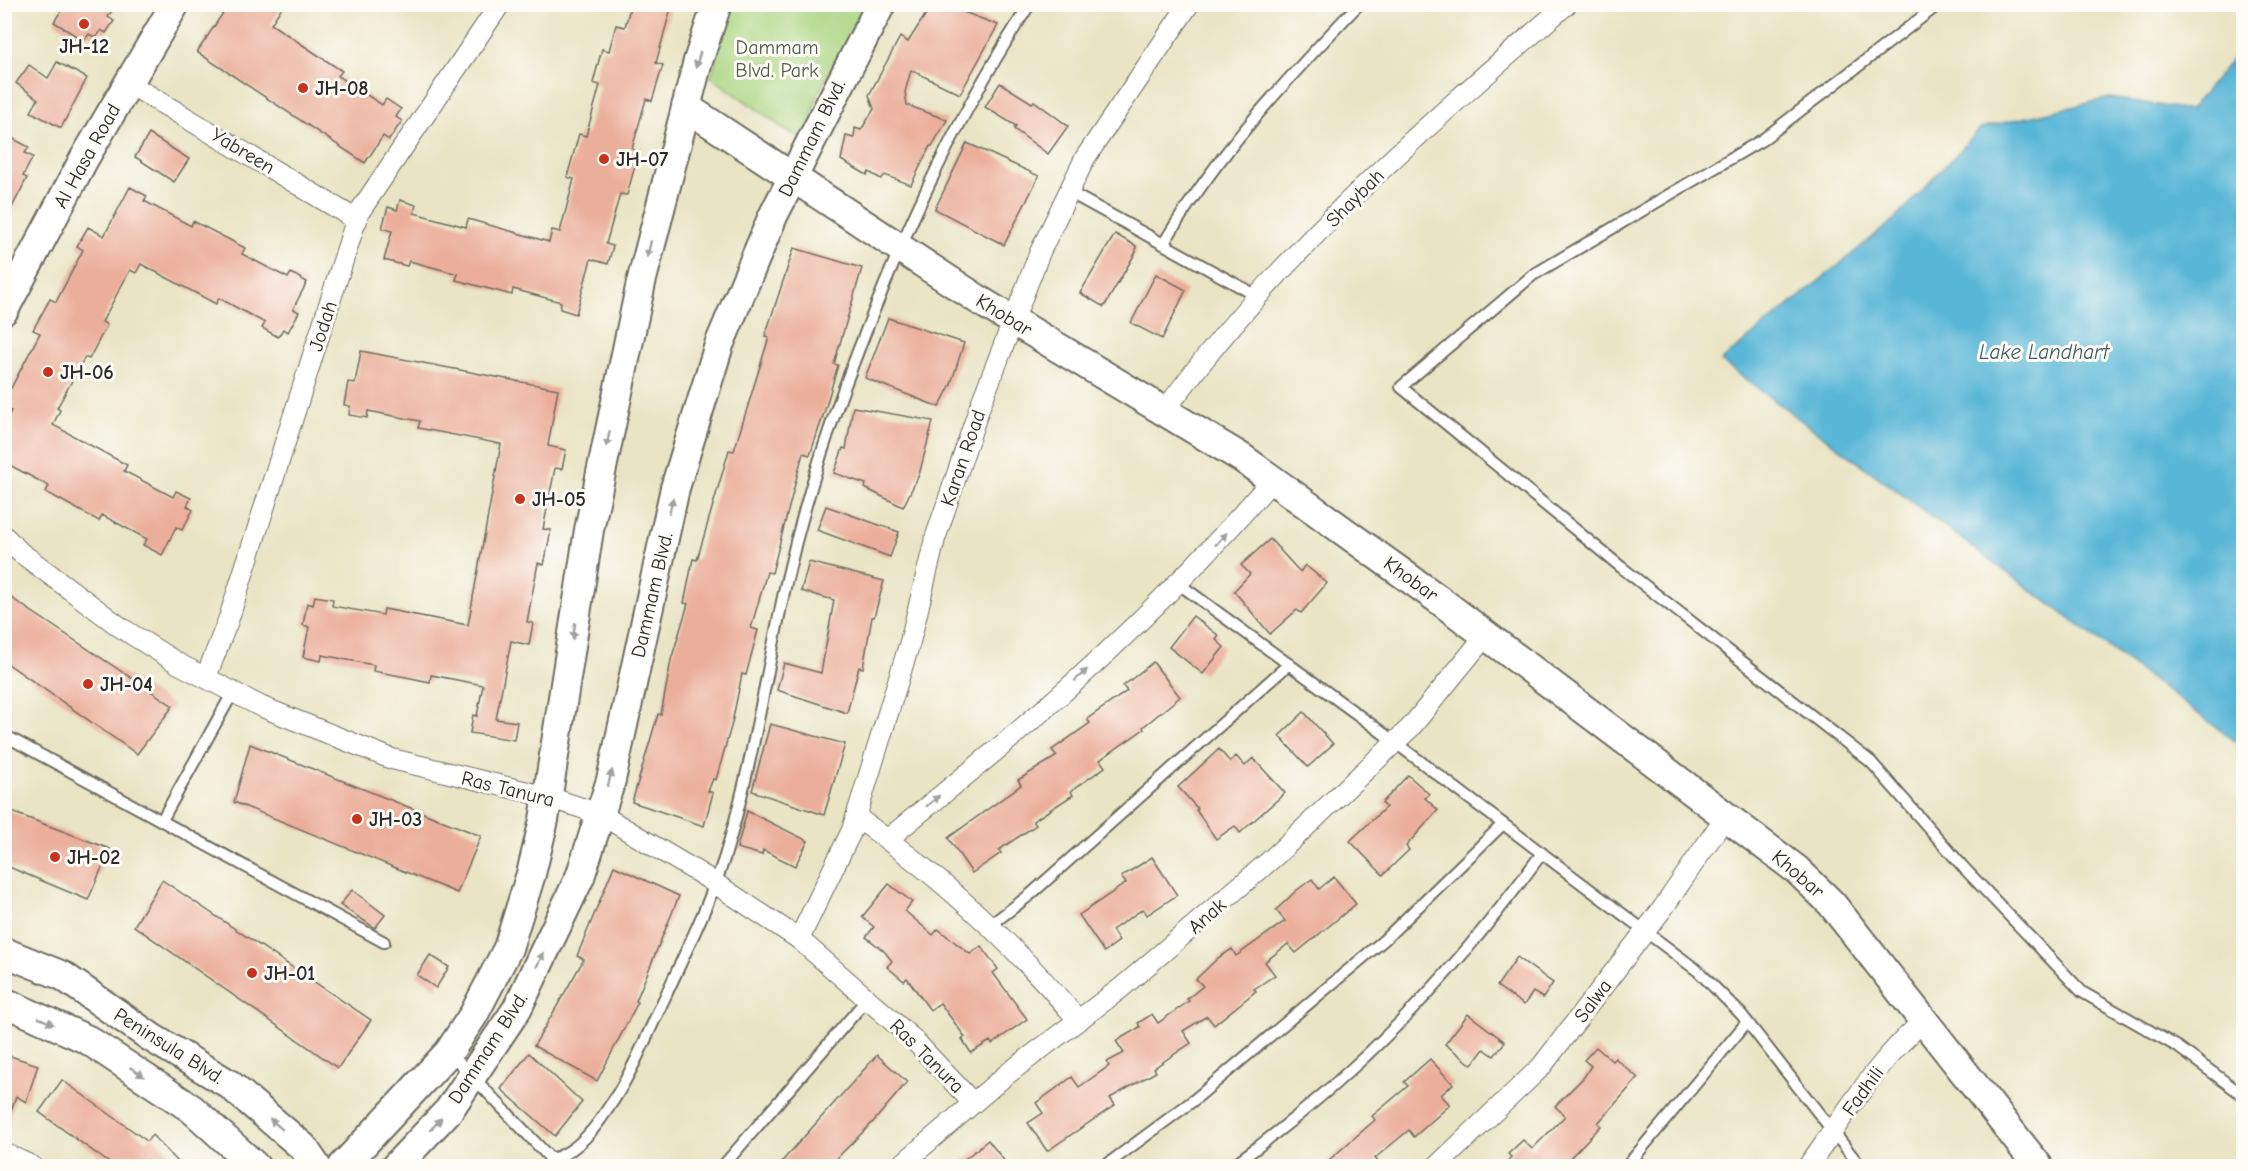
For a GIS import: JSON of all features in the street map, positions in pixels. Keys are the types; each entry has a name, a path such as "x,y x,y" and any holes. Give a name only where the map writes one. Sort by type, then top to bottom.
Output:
{"main road":[{"name":"Al Hasa Road","path":"4,310 84,159 175,4"},
{"name":"Dammam Blvd.","path":"343,1167 449,1052 474,1014 508,948 531,874 548,797 589,530 641,283 686,107 717,4"},
{"name":"Dammam Blvd.","path":"396,1167 449,1110 517,1010 580,877 610,780 675,488 719,345 792,177 881,4"},
{"name":"Khobar","path":"686,107 898,248 1013,321 1242,458 1486,635 1797,870 1831,903 2038,1167"},
{"name":"Peninsula Blvd.","path":"4,952 63,976 152,1038 229,1084 303,1147 316,1167"},
{"name":"Peninsula Blvd.","path":"4,1002 98,1046 192,1109 255,1167"}],"street":[{"name":"Jodah","path":"206,677 229,618 357,219 500,4"},
{"name":"Karan Road","path":"799,939 856,817 910,642 935,539 980,405 1040,252 1085,158 1189,4"},
{"name":"Shaybah","path":"1164,412 1192,373 1259,297 1365,186 1468,90 1566,4"},
{"name":"Yabreen","path":"128,82 357,219"},
{"path":"888,839 1035,717 1179,584 1272,480"},
{"name":"Ras Tanura","path":"4,536 29,559 120,627 232,692 328,735 392,759 548,797 600,814 715,883 799,939 912,1039 973,1103"},
{"name":"Anak","path":"900,1167 973,1103 1209,914 1336,800 1395,742 1486,635"},
{"name":"Salwa","path":"1437,1167 1541,1067 1646,931 1726,816"},
{"path":"856,817 888,839 936,878 1038,975 1078,1020"},
{"name":"Fadhili","path":"1808,1167 1865,1084 1901,1041 1924,1021"},
{"path":"4,1153 32,1167"}],"lane":[{"path":"449,1052 551,1159 564,1156 577,1145 606,1112 633,1066 715,883 725,855 764,700 786,583 816,469 898,248 938,163 980,84 1030,4"},
{"path":"1164,243 1193,195 1237,138 1359,4"},
{"path":"1939,4 1762,140 1533,275 1401,387 1621,567 1871,762 1964,868 2082,992 2178,1047 2244,1096"},
{"path":"1069,192 1259,297"},
{"path":"1179,584 1395,742 1698,971 1747,1022 1860,1167"},
{"path":"988,927 1031,894 1289,664"},
{"path":"162,820 232,692"},
{"path":"4,735 384,942"},
{"path":"1104,1167 1194,1100 1376,947 1465,865 1503,824"},
{"path":"1232,1167 1331,1089 1401,1023 1456,964 1542,853"},
{"path":"723,1167 868,998"},
{"path":"1627,1167 1747,1022"}],"green space":[{"name":"Dammam Blvd. Park","path":"731,5 869,5 819,91 804,139 789,132 711,77"}],"water":[{"name":"Lake Landhart","path":"2243,53 2243,747 1721,361 1896,218 1981,128 2110,98 2190,110 2233,58"}],"building":[{"name":"JH-12","path":"65,4 116,4 108,17 114,21 106,33 101,30 96,38 89,34 84,41 54,22"},
{"name":"JH-08","path":"229,4 284,4 271,24 342,71 338,76 382,105 386,99 401,109 396,117 402,121 389,140 383,136 365,163 197,52"},
{"name":"JH-07","path":"631,4 672,4 656,63 663,65 652,101 646,99 632,149 639,151 627,195 620,194 606,244 613,246 608,264 591,259 576,314 560,309 561,302 513,289 512,295 456,280 458,274 409,261 407,266 384,260 392,231 382,228 388,207 397,210 400,200 416,205 414,213 466,227 468,219 549,242 552,230 560,232 574,179 567,177 579,134 586,136 600,85 593,83 602,49 609,51 616,25 625,27"},
{"path":"922,4 957,4 958,10 998,25 960,94 911,70 905,92 907,105 947,120 930,146 911,185 885,175 881,179 869,172 867,175 841,160 846,136 854,138 855,128 861,130 874,109 869,95 900,37 908,42 926,14"},
{"path":"57,62 87,78 61,128 31,112 38,99 16,83 29,65 48,78"},
{"path":"1000,83 1032,103 1034,101 1068,126 1048,154 1014,129 1016,126 985,107"},
{"path":"4,134 29,147 25,153 33,157 23,176 27,178 4,223"},
{"path":"149,134 189,159 174,182 135,157"},
{"path":"967,143 1039,176 1004,245 935,209"},
{"name":"JH-06","path":"130,187 147,196 144,201 191,226 193,221 245,248 242,254 288,278 291,273 307,282 293,309 299,312 288,332 283,329 278,337 262,328 265,323 219,298 216,304 141,264 136,273 130,270 102,322 107,325 89,359 85,357 57,408 60,410 53,425 127,465 124,471 173,497 176,491 191,498 187,506 193,510 182,530 176,527 162,555 143,545 147,539 102,515 99,521 46,492 49,486 4,462 4,424 11,411 4,407 4,385 11,388 40,333 33,330 50,299 56,302 83,250 77,246 88,227 104,236"},
{"path":"1115,234 1136,246 1136,252 1104,307 1080,293"},
{"path":"794,248 862,268 834,364 838,365 825,410 810,455 803,453 772,573 767,572 751,628 758,630 746,675 742,674 732,723 716,780 713,779 708,791 713,793 704,826 632,802 658,714 661,715 671,660 688,604 684,603 693,559 697,560 729,450 734,451 769,337 765,336"},
{"path":"1156,274 1186,290 1162,339 1131,323"},
{"path":"888,318 964,343 951,384 939,407 865,378"},
{"name":"JH-05","path":"361,351 558,389 548,446 566,450 562,469 555,468 543,529 551,530 544,565 538,563 527,622 533,623 529,645 511,641 496,719 517,722 514,740 470,733 473,715 477,716 483,685 431,675 430,682 373,671 374,665 322,655 321,661 303,657 309,627 303,625 307,603 313,605 315,596 333,599 332,606 383,615 384,609 468,625 501,444 418,428 420,421 368,411 367,418 349,415 350,406 344,405 348,382 355,383"},
{"path":"853,407 933,421 919,475 903,507 865,488 866,484 834,473 843,448 846,449"},
{"path":"826,506 899,532 890,557 817,530"},
{"path":"1270,539 1300,572 1305,565 1327,583 1301,613 1297,610 1270,634 1234,591 1250,574 1241,565"},
{"path":"809,562 884,581 874,617 872,617 863,668 859,667 847,713 777,690 784,663 821,673 834,600 801,591"},
{"name":"JH-04","path":"4,593 173,706 137,754 4,661"},
{"path":"1193,616 1219,636 1216,640 1224,647 1203,674 1169,647"},
{"path":"1153,662 1180,697 1143,727 1144,729 1100,760 1105,767 1071,791 1073,795 1033,821 1036,825 999,850 1001,853 972,873 948,838 1021,785 1018,780 1057,756 1052,750 1090,723 1087,719 1127,691 1123,686"},
{"path":"1304,712 1333,744 1308,767 1279,736"},
{"path":"770,724 845,744 824,815 752,791"},
{"name":"JH-03","path":"250,744 481,836 457,893 234,802"},
{"path":"1219,749 1230,762 1236,756 1245,766 1253,758 1285,793 1240,833 1235,826 1216,839 1196,810 1198,809 1178,787"},
{"path":"1408,775 1429,794 1425,798 1438,810 1406,846 1409,850 1383,875 1350,841 1386,807 1382,803"},
{"name":"JH-02","path":"4,809 110,849 88,900 4,865"},
{"path":"747,811 808,841 795,866 763,850 762,855 737,848"},
{"path":"1152,857 1177,895 1147,915 1143,909 1112,930 1119,941 1104,952 1079,915 1126,883 1121,877"},
{"path":"614,866 679,896 636,1001 638,1002 597,1081 534,1046 584,959 577,956"},
{"path":"1334,877 1356,904 1296,953 1288,944 1265,962 1275,975 1254,989 1256,991 1214,1025 1207,1016 1183,1031 1191,1043 1154,1068 1156,1072 1110,1098 1115,1105 1047,1151 1028,1123 1043,1113 1036,1103 1072,1077 1079,1087 1109,1066 1107,1062 1124,1053 1116,1041 1140,1027 1138,1023 1152,1014 1158,1023 1189,1001 1187,999 1203,986 1196,979 1218,958 1232,949 1236,956 1285,921 1276,910 1297,890 1312,879 1319,889"},
{"name":"JH-01","path":"162,880 371,1020 338,1068 134,926"},
{"path":"889,884 912,902 905,911 933,935 938,929 970,954 981,946 998,969 993,973 1027,1019 992,1044 990,1041 971,1053 962,1039 965,1037 940,1003 930,1010 907,978 904,981 887,967 892,961 884,951 866,937 874,927 862,917"},
{"path":"352,890 385,915 375,928 340,905"},
{"path":"430,955 449,967 436,988 417,975"},
{"path":"1517,957 1553,983 1543,998 1533,992 1524,1005 1497,986"},
{"path":"1468,1014 1505,1042 1494,1056 1484,1049 1472,1065 1445,1044"},
{"path":"1596,1047 1612,1061 1615,1058 1638,1078 1598,1123 1601,1126 1561,1167 1502,1167 1511,1157 1508,1154 1523,1140 1532,1149 1565,1116 1555,1106 1584,1077 1591,1066 1584,1060"},
{"path":"529,1053 582,1102 555,1136 501,1089"},
{"path":"4,1054 38,1065 26,1102 16,1096 7,1123 4,1123"},
{"path":"877,1055 907,1082 874,1121 828,1167 777,1167"},
{"path":"1430,1059 1453,1084 1441,1095 1450,1105 1414,1137 1409,1130 1375,1158 1382,1167 1321,1167 1375,1120 1372,1116 1408,1086 1404,1082"},
{"path":"62,1080 147,1141 152,1135 183,1167 115,1167 39,1112"},
{"path":"988,1140 1009,1167 955,1167"}],"place":[{"name":"JH-12","path":"84,24"},
{"name":"JH-08","path":"303,88"},
{"name":"JH-07","path":"604,159"},
{"name":"JH-06","path":"48,372"},
{"name":"JH-05","path":"520,499"},
{"name":"JH-04","path":"88,684"},
{"name":"JH-03","path":"357,819"},
{"name":"JH-02","path":"55,857"},
{"name":"JH-01","path":"252,973"}]}
